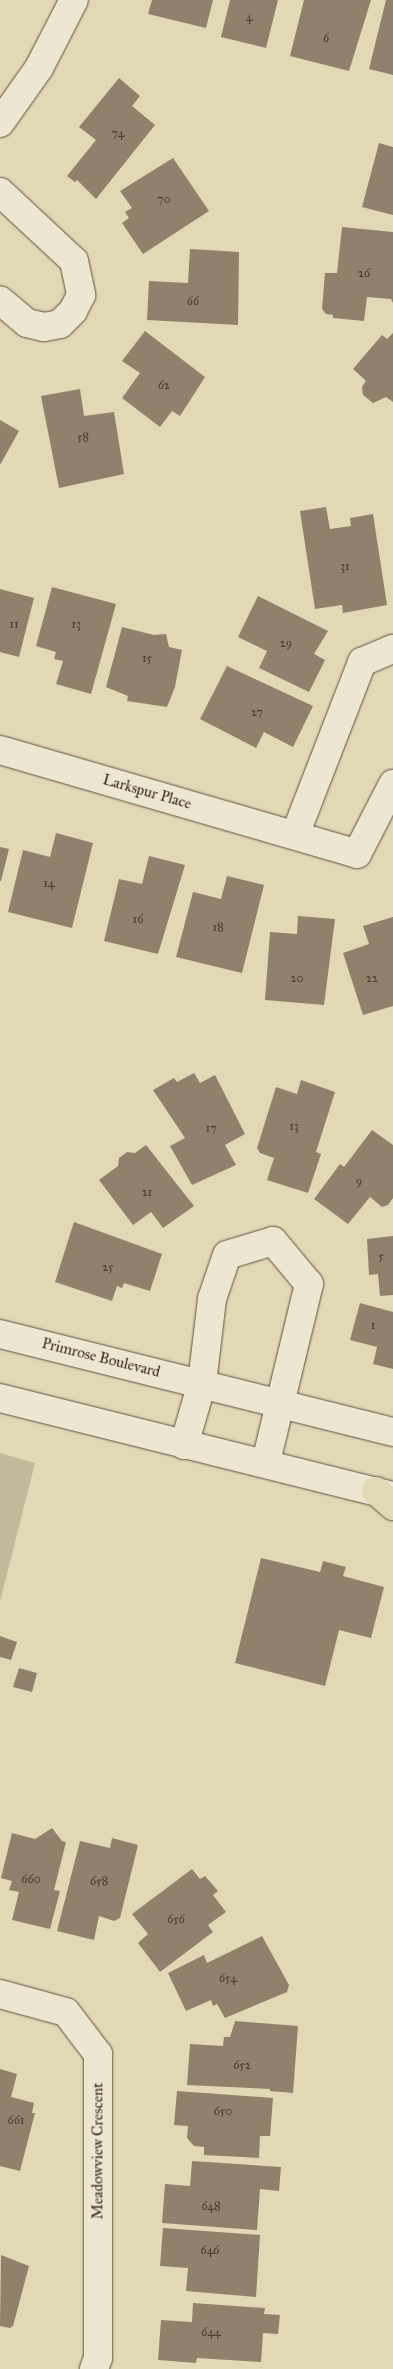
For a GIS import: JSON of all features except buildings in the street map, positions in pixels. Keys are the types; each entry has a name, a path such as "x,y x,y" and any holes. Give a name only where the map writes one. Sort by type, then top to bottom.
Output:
{"street":[{"path":"0,123 39,68 74,0"},
{"path":"0,192 74,261 81,295 73,311 60,324 44,327 27,323 0,300"},
{"path":"295,835 362,662 393,649"},
{"name":"Larkspur Place","path":"0,750 356,854 393,784"},
{"path":"184,1445 202,1383 212,1299 227,1255 273,1241 309,1284 278,1404 266,1462"},
{"name":"Primrose Boulevard","path":"0,1334 393,1432"},
{"path":"0,1398 184,1445 266,1462 387,1498"},
{"name":"Meadowview Crescent","path":"0,1994 66,2012 98,2054 98,2358 94,2369"}],"shaded area":[{"path":"0,1453 35,1463 0,1602"}]}
